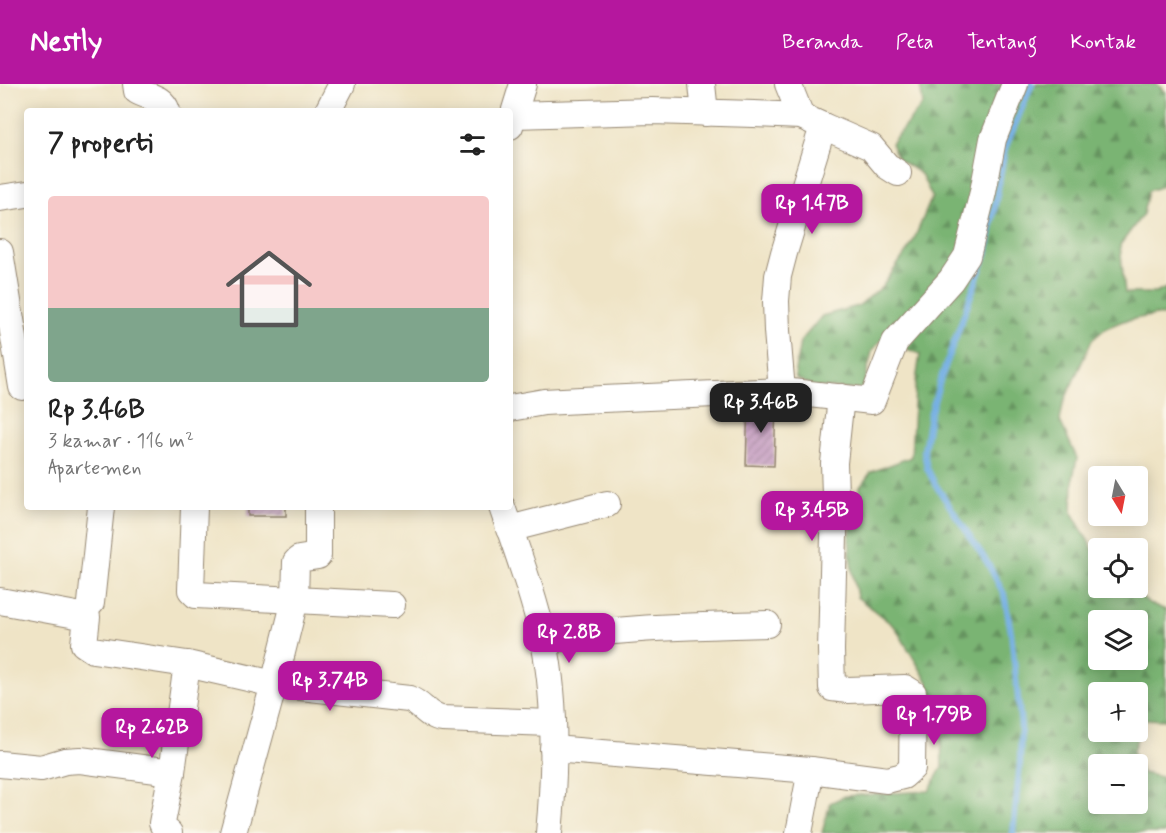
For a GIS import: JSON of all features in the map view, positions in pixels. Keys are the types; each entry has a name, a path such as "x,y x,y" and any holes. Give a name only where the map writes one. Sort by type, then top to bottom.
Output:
{"street":[{"path":"136,84 137,91 158,98 166,108"},
{"path":"330,108 342,84"},
{"path":"513,117 523,84"},
{"path":"702,84 705,113"},
{"path":"782,391 777,331 778,276 812,121 788,84"},
{"path":"513,407 544,402 782,391 873,401 895,342 951,280 967,256 984,192 993,139 1015,84"},
{"path":"513,120 652,111 812,121 871,147 898,173"},
{"path":"0,198 24,194"},
{"path":"0,252 17,286 16,386"},
{"path":"553,748 810,770 887,780 903,776 912,768 913,693 905,688 848,690 832,688 836,496 834,463 842,397"},
{"path":"549,833 553,748 548,670 543,641 505,518 607,504"},
{"path":"91,603 101,510"},
{"path":"194,510 191,590 196,595 392,605"},
{"path":"232,833 295,600 297,560 318,556 318,510"},
{"path":"0,601 87,617 84,644 93,650 187,664 274,684 409,699 417,702 435,718 442,720 552,723"},
{"path":"543,641 584,633 646,628 767,624"},
{"path":"170,833 165,830 162,823 172,772 187,664"},
{"path":"0,765 41,768 65,760 80,760 172,772"},
{"path":"799,833 810,770"}],"green space":[{"path":"920,84 1157,84 1166,92 1166,185 1148,191 1143,214 1120,245 1125,293 1156,293 1166,288 1166,316 1156,315 1123,321 1106,328 1092,340 1063,404 1060,421 1077,458 1073,478 1072,513 1088,541 1088,598 1142,598 1166,610 1166,720 1148,719 1148,682 1088,682 1088,742 1136,742 1134,754 1088,754 1088,814 1148,814 1148,774 1166,778 1166,833 822,833 830,803 845,796 929,791 942,767 941,734 931,710 928,682 895,627 857,597 849,539 860,487 871,472 911,457 915,389 920,354 882,339 872,351 863,390 814,387 796,378 795,370 800,342 822,316 858,306 882,287 912,244 932,197 921,174 898,159 891,143 923,104"}],"building":[{"path":"748,402 776,403 774,466 746,465"},
{"path":"248,510 286,510 286,516 248,516"}],"waterway":[{"path":"1013,833 1021,726 1011,632 1004,594 987,562 935,484 927,468 924,451 930,415 940,381 987,251 1005,149 1032,84"}]}
